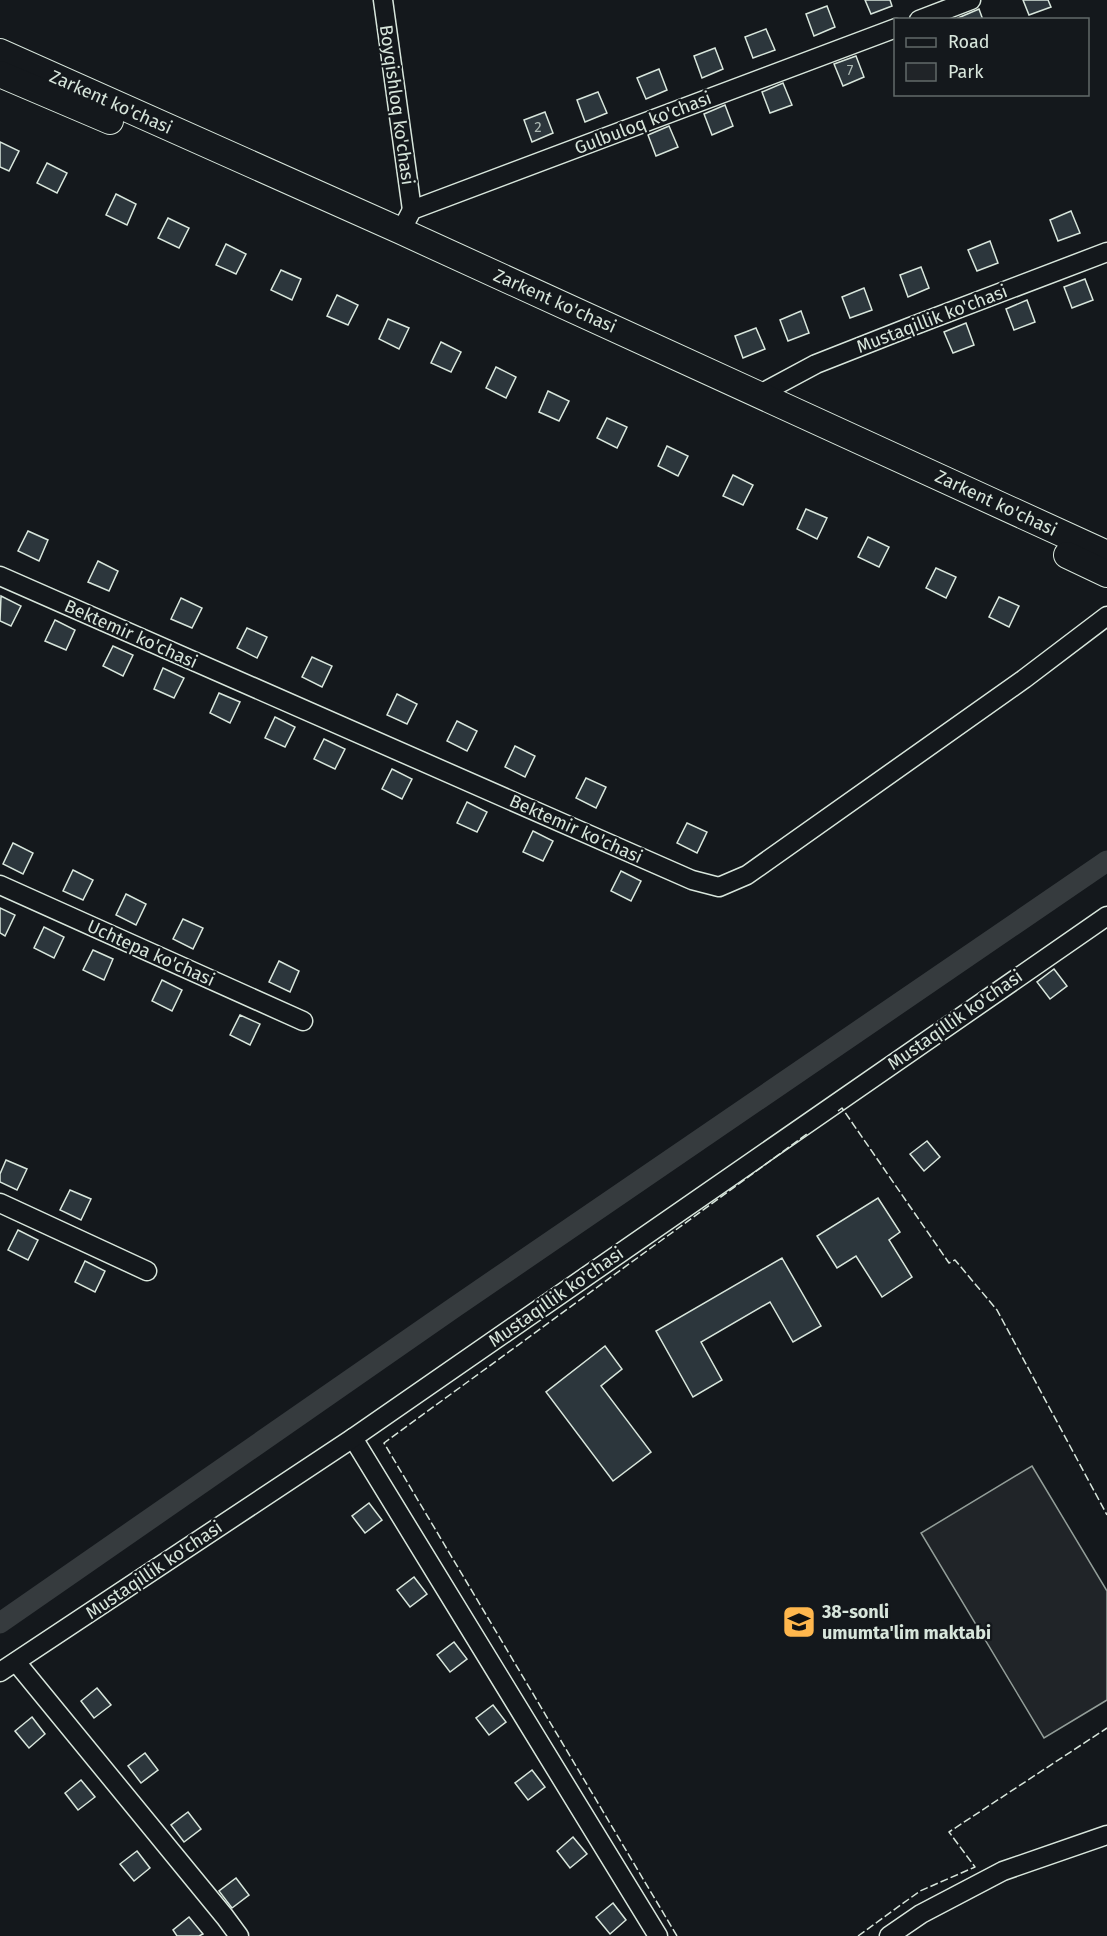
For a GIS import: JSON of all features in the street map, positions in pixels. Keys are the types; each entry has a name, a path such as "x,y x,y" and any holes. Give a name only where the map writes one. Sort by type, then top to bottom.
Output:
{"main road":[{"name":"Zarkent ko'chasi","path":"0,52 407,221 760,394 1107,554"},
{"name":"Zarkent ko'chasi","path":"0,74 213,165 732,396 1107,574"}],"street":[{"name":"Boyqishloq ko'chasi","path":"383,0 407,221"},
{"path":"924,18 971,0"},
{"name":"Gulbuloq ko'chasi","path":"407,221 894,29"},
{"name":"Mustaqillik ko'chasi","path":"760,394 816,364 1107,252"},
{"name":"Bektemir ko'chasi","path":"0,576 692,880 719,887 747,875 1024,679 1107,616"},
{"name":"Uchtepa ko'chasi","path":"0,885 303,1021"},
{"name":"Mustaqillik ko'chasi","path":"0,1672 353,1438 1107,916"},
{"path":"0,1203 147,1271"},
{"path":"353,1438 658,1936"},
{"path":"16,1662 239,1936"},
{"path":"890,1936 921,1914 1003,1871 1107,1835"}],"green space":[{"path":"1032,1466 1107,1591 1107,1700 1044,1738 921,1533"}],"building":[{"path":"865,0 890,0 892,6 871,14"},
{"path":"1023,0 1048,0 1051,7 1029,15"},
{"path":"827,6 835,27 814,36 806,14"},
{"path":"979,9 982,18 958,18"},
{"path":"766,29 775,50 753,58 745,37"},
{"path":"715,48 723,69 702,78 694,56"},
{"path":"856,56 864,77 843,86 834,64"},
{"path":"659,69 667,90 646,99 637,78"},
{"path":"783,83 792,105 770,113 762,92"},
{"path":"598,92 607,113 585,122 577,100"},
{"path":"725,105 733,126 712,135 704,114"},
{"path":"545,112 553,133 532,142 524,120"},
{"path":"669,126 678,147 656,156 648,135"},
{"path":"0,142 19,151 9,171 0,167"},
{"path":"47,163 67,173 57,193 37,183"},
{"path":"116,194 136,204 127,225 106,215"},
{"path":"1071,211 1080,233 1058,241 1050,220"},
{"path":"168,218 189,228 179,248 158,238"},
{"path":"990,241 998,263 977,271 968,250"},
{"path":"226,244 246,254 236,274 216,265"},
{"path":"921,267 929,288 908,297 900,275"},
{"path":"281,270 301,279 292,300 271,290"},
{"path":"1085,279 1093,300 1072,308 1064,287"},
{"path":"864,288 872,310 850,318 842,297"},
{"path":"337,295 358,305 348,325 327,316"},
{"path":"1027,300 1035,322 1014,330 1006,309"},
{"path":"801,311 809,333 788,341 780,320"},
{"path":"388,319 409,328 399,349 379,339"},
{"path":"966,323 974,345 953,353 944,332"},
{"path":"756,328 765,349 743,358 735,336"},
{"path":"441,342 461,352 451,372 431,363"},
{"path":"496,367 516,377 506,398 486,388"},
{"path":"548,391 569,401 559,421 539,412"},
{"path":"607,418 627,427 617,448 597,438"},
{"path":"667,446 688,456 678,476 658,466"},
{"path":"733,475 753,485 743,505 723,496"},
{"path":"806,509 827,518 817,539 797,529"},
{"path":"28,531 48,540 39,561 18,551"},
{"path":"868,537 889,547 879,567 858,557"},
{"path":"98,561 118,571 109,591 88,582"},
{"path":"936,568 956,577 946,598 926,588"},
{"path":"1,596 21,606 11,626 0,621"},
{"path":"999,597 1019,606 1009,627 989,617"},
{"path":"181,598 202,608 192,628 171,619"},
{"path":"55,620 75,630 66,650 45,641"},
{"path":"247,628 267,637 257,658 237,648"},
{"path":"113,646 133,655 123,676 103,666"},
{"path":"312,657 332,666 322,687 302,677"},
{"path":"163,668 184,678 174,698 154,689"},
{"path":"219,693 240,702 230,723 210,713"},
{"path":"397,694 417,704 407,724 387,715"},
{"path":"275,717 295,727 285,747 265,738"},
{"path":"457,721 477,731 467,751 447,741"},
{"path":"324,739 345,749 335,769 314,759"},
{"path":"515,746 535,756 525,777 505,767"},
{"path":"392,769 412,779 402,799 382,789"},
{"path":"586,778 606,787 596,808 576,798"},
{"path":"467,802 487,812 477,832 457,823"},
{"path":"687,823 707,832 697,853 677,843"},
{"path":"533,831 553,841 543,861 523,852"},
{"path":"13,843 33,853 23,874 3,864"},
{"path":"73,870 93,880 83,900 63,891"},
{"path":"621,871 641,881 631,901 611,891"},
{"path":"126,894 146,904 136,925 116,915"},
{"path":"0,908 15,915 5,936 0,933"},
{"path":"183,919 203,928 193,949 173,939"},
{"path":"44,927 64,937 54,958 34,948"},
{"path":"93,950 113,959 104,980 83,970"},
{"path":"279,961 299,971 290,992 269,982"},
{"path":"1054,969 1067,986 1050,999 1037,982"},
{"path":"162,980 182,990 172,1011 152,1001"},
{"path":"240,1015 260,1024 250,1045 230,1035"},
{"path":"927,1141 940,1157 924,1171 910,1154"},
{"path":"6,1160 27,1169 17,1190 0,1182 0,1174"},
{"path":"70,1190 91,1199 81,1220 60,1210"},
{"path":"878,1198 900,1232 889,1240 912,1277 882,1297 856,1256 837,1268 817,1236"},
{"path":"18,1230 38,1240 28,1260 8,1250"},
{"path":"782,1258 821,1326 793,1342 770,1302 701,1342 722,1380 693,1397 656,1331"},
{"path":"85,1261 105,1271 95,1292 75,1282"},
{"path":"605,1346 622,1369 601,1386 651,1452 613,1481 546,1392"},
{"path":"369,1503 382,1520 365,1533 352,1516"},
{"path":"414,1577 427,1594 410,1607 397,1590"},
{"path":"454,1642 467,1659 450,1672 437,1655"},
{"path":"97,1688 111,1705 94,1718 81,1701"},
{"path":"493,1705 506,1722 489,1735 476,1718"},
{"path":"32,1717 45,1734 29,1748 15,1731"},
{"path":"145,1753 158,1770 141,1783 128,1766"},
{"path":"532,1770 545,1787 528,1800 515,1783"},
{"path":"81,1780 95,1797 78,1810 65,1793"},
{"path":"188,1812 201,1829 184,1842 171,1825"},
{"path":"573,1837 587,1854 570,1868 557,1851"},
{"path":"137,1851 150,1868 134,1881 120,1864"},
{"path":"236,1878 249,1895 232,1908 219,1891"},
{"path":"613,1903 626,1920 610,1934 596,1917"},
{"path":"189,1917 203,1934 177,1936 173,1930"}],"waterway":[{"path":"0,1623 455,1307 1107,861"}],"fence":[{"path":"838,1111 842,1108 949,1263 955,1260 997,1310 1107,1515"},
{"path":"677,1936 384,1443 807,1134"},
{"path":"858,1936 920,1891 975,1867 949,1832 1107,1728"}],"place":[{"name":"38-sonli umumta'lim maktabi","path":"799,1622"}]}
